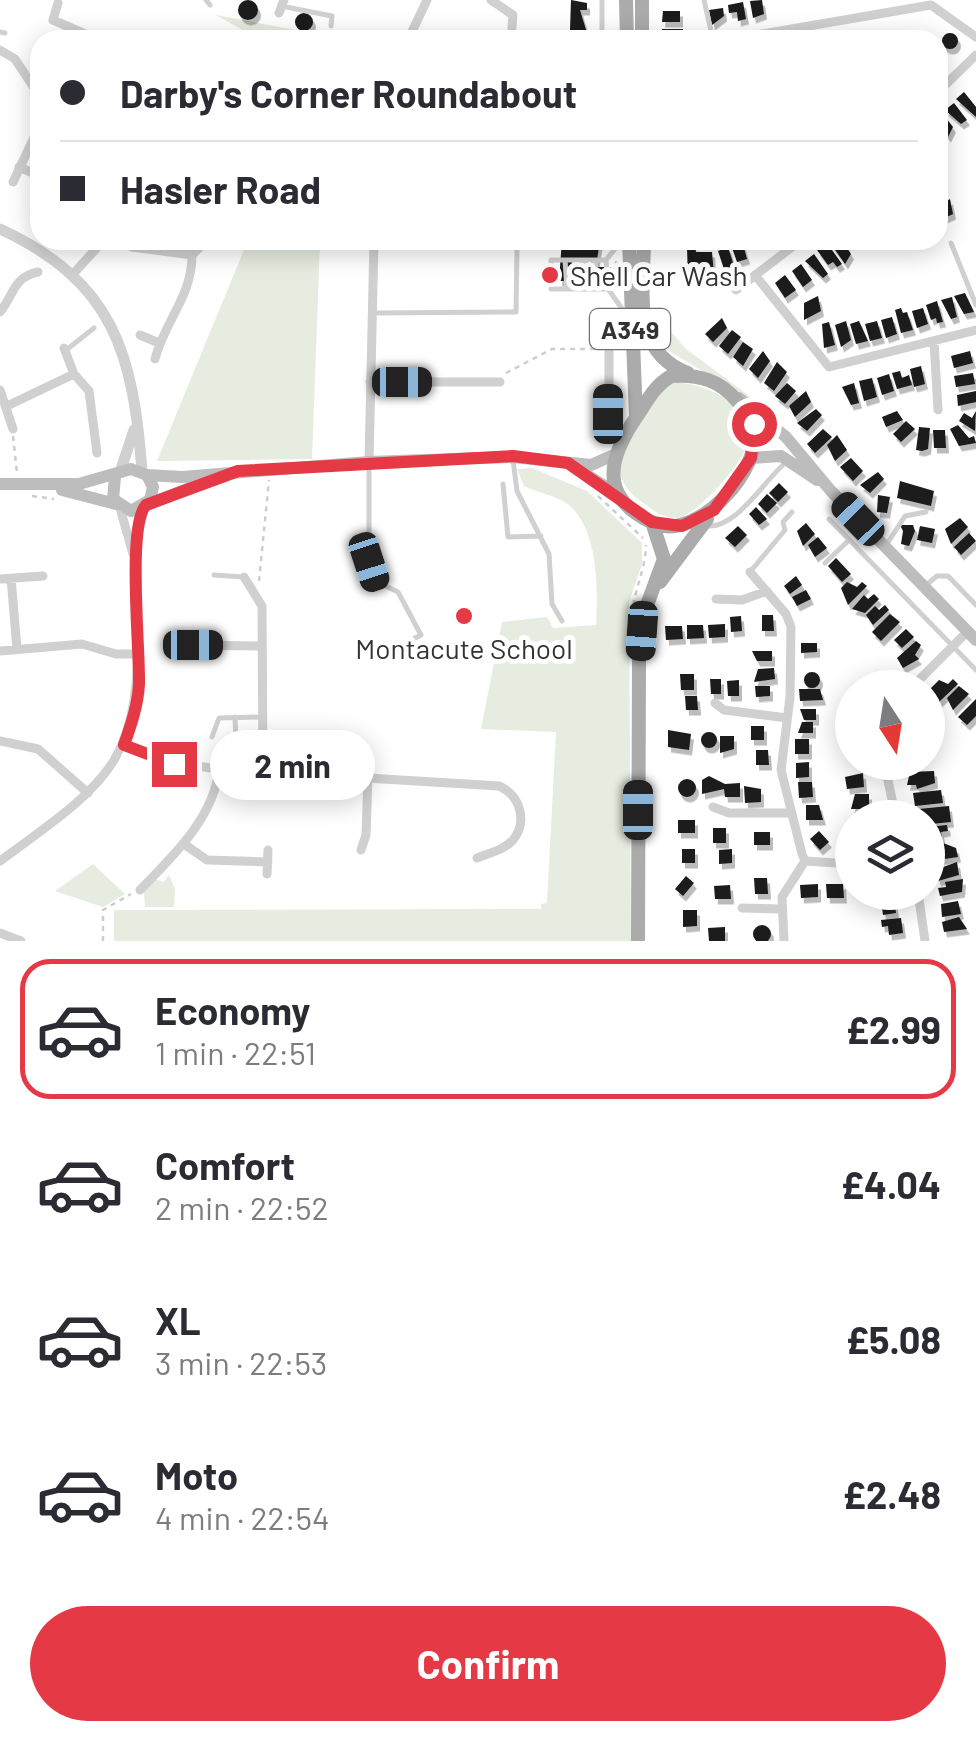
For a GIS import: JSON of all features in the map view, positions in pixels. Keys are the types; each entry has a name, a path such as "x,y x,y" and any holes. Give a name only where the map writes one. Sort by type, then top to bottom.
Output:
{"main road":[{"path":"626,0 626,30"},
{"path":"642,0 642,30"},
{"name":"A349","path":"627,250 634,420"},
{"name":"A349","path":"644,250 648,341 670,366 726,387"},
{"name":"A349","path":"614,455 660,382 671,376 700,377"},
{"path":"654,589 751,458 754,424 726,387"},
{"path":"726,387 786,437 831,491 972,636"},
{"path":"40,486 118,474 513,456 591,466 614,455 613,478 621,496"},
{"path":"751,458 782,456 831,491"},
{"path":"568,463 621,496 652,522 664,559 642,631 638,941"},
{"path":"0,484 40,486 118,506 144,507 238,471"},
{"path":"144,473 153,494 144,507"},
{"path":"118,474 111,493 118,506"},
{"path":"652,522 682,526 714,510"}],"street":[{"path":"413,30 427,0"},
{"path":"492,0 513,15 512,30"},
{"path":"58,3 52,12 53,20 76,30"},
{"path":"784,30 931,4 976,37"},
{"path":"0,50 14,59 30,82"},
{"path":"948,82 976,55"},
{"path":"13,182 30,145"},
{"path":"18,168 30,172"},
{"path":"0,230 30,244"},
{"path":"41,250 73,274 98,303 122,346 144,473"},
{"path":"73,274 95,250"},
{"path":"172,250 192,255"},
{"path":"155,359 159,343 189,289 192,255 197,250"},
{"path":"368,462 374,250"},
{"path":"736,290 788,250"},
{"path":"0,312 13,287 26,274 38,272"},
{"path":"756,276 829,367 976,330"},
{"path":"0,280 13,287"},
{"path":"609,317 609,436"},
{"path":"140,335 159,343"},
{"path":"934,341 938,410"},
{"path":"65,350 74,374 90,392 97,453"},
{"path":"7,406 74,374"},
{"path":"370,382 500,382"},
{"path":"0,390 13,429"},
{"path":"608,414 634,420"},
{"path":"118,474 136,421"},
{"path":"118,506 135,561"},
{"path":"0,860 88,793 111,770 124,745 137,700 135,561 144,507"},
{"path":"750,572 768,591 790,628 781,770 804,861"},
{"path":"16,649 6,578 42,576"},
{"path":"244,577 260,600 263,772"},
{"path":"716,599 742,600 768,591"},
{"path":"929,670 952,646 972,636"},
{"path":"0,650 82,644 116,654 139,654"},
{"path":"193,645 262,646"},
{"path":"716,702 724,710 787,718"},
{"path":"0,741 38,749 88,793"},
{"path":"124,745 174,764 487,784 509,790 521,808 519,829 504,848 477,858"},
{"path":"140,890 161,875 184,844 209,802 219,769"},
{"path":"361,850 366,834 368,778"},
{"path":"713,807 730,813 789,813"},
{"path":"184,844 207,860 268,862"},
{"path":"268,850 268,874"},
{"path":"804,861 835,863"},
{"path":"784,941 780,908 786,886 804,861"},
{"path":"742,908 780,908"},
{"path":"921,910 925,941"},
{"path":"0,933 20,941"}],"lane":[{"path":"602,0 602,30"},
{"path":"704,0 712,30"},
{"path":"281,6 332,16 331,26"},
{"path":"951,243 976,305"},
{"path":"372,312 516,312 517,250"},
{"path":"608,289 551,290 551,260 606,260 616,250"},
{"path":"565,260 566,289"},
{"path":"574,260 576,289"},
{"path":"584,260 586,289"},
{"path":"595,260 596,289"},
{"path":"606,260 608,289 630,319"},
{"path":"65,350 94,328"},
{"path":"513,456 517,491 550,554 552,604 562,622"},
{"path":"368,462 369,562 375,581 398,592 421,635 394,649"},
{"path":"702,526 716,528 728,520 782,466"},
{"path":"503,484 508,538 541,536"},
{"path":"750,572 785,530 783,522 792,512"},
{"path":"884,546 904,516 926,512"},
{"path":"829,519 976,670"},
{"path":"824,563 850,540"},
{"path":"214,576 244,577"},
{"path":"924,587 938,576 948,576 976,605"},
{"path":"235,717 236,741"},
{"path":"212,738 217,719 261,717"}],"path":[{"path":"500,382 500,376 552,349 609,350"},
{"path":"13,429 17,474"},
{"path":"260,600 258,578 271,469"},
{"path":"103,941 104,910 140,890"}],"shaded area":[{"path":"216,15 295,30 242,30"},
{"path":"244,250 320,250 312,459 157,461"},
{"path":"654,312 686,349 748,395 794,441 747,397 667,350 656,332"},
{"path":"672,382 698,386 724,397 743,416 748,442 739,461 718,487 695,509 676,518 658,513 638,499 625,486 620,472 638,422"},
{"path":"532,468 587,491 642,543 642,564 629,602 631,941 114,941 114,910 541,909 541,904 547,903 556,732 481,729 502,622 547,617 553,628 596,625 597,595 586,529 568,504 524,486 517,469"},
{"path":"93,864 125,894 103,907 55,891"},
{"path":"169,875 175,889 174,907 145,907 144,891 155,879 164,882"}],"building":[{"path":"248,0 258,10 248,20 238,10"},
{"path":"571,0 587,3 587,10 580,10 586,30 570,30"},
{"path":"762,0 764,14 753,18 750,1"},
{"path":"743,2 746,19 738,21 737,12 729,13 728,5"},
{"path":"723,8 724,16 712,25 709,10"},
{"path":"663,11 680,11 680,22 662,22"},
{"path":"298,16 310,16 310,28 298,28"},
{"path":"948,34 956,35 956,47 948,48"},
{"path":"964,92 976,107 976,117 956,99"},
{"path":"954,103 967,120 961,124 948,113"},
{"path":"561,250 599,250 596,267 611,267 611,280 559,281"},
{"path":"687,250 712,252 714,275 697,275 697,281 688,282"},
{"path":"729,250 735,269 725,272 718,251"},
{"path":"733,250 744,250 747,259 737,262"},
{"path":"817,250 832,250 842,264 828,265"},
{"path":"835,250 848,250 851,254 845,264"},
{"path":"814,254 828,274 823,278 805,261"},
{"path":"801,264 812,280 803,287 792,271"},
{"path":"785,275 796,290 785,298 775,283"},
{"path":"965,293 974,312 964,314 954,296"},
{"path":"818,296 821,311 804,320 804,303"},
{"path":"952,297 957,317 951,319 941,300"},
{"path":"937,301 943,322 937,323 936,318 931,320 926,305"},
{"path":"901,308 903,313 907,312 913,330 901,333 895,310"},
{"path":"923,308 928,324 917,328 912,311"},
{"path":"892,317 897,334 886,338 881,320"},
{"path":"722,318 727,328 713,342 705,334"},
{"path":"846,321 851,340 841,347 835,325"},
{"path":"859,321 868,341 856,344 850,324"},
{"path":"877,321 882,338 870,341 865,324"},
{"path":"829,322 835,345 824,348 822,324"},
{"path":"732,330 741,337 728,354 719,346"},
{"path":"743,342 753,349 743,366 733,357"},
{"path":"763,351 770,361 758,378 749,369"},
{"path":"970,351 973,363 954,368 951,356"},
{"path":"777,362 787,372 774,391 764,383"},
{"path":"921,366 925,384 914,387 910,369"},
{"path":"900,371 902,378 909,375 912,385 897,389 892,373"},
{"path":"973,373 975,384 956,387 954,376"},
{"path":"889,374 894,391 882,395 877,378"},
{"path":"872,378 877,397 864,401 859,381"},
{"path":"787,383 796,391 785,404 775,396"},
{"path":"854,383 859,403 851,405 842,387"},
{"path":"806,391 811,402 795,417 789,406"},
{"path":"976,391 976,402 958,406 957,395"},
{"path":"816,409 822,415 807,431 797,423"},
{"path":"897,411 903,420 886,427 882,417"},
{"path":"976,411 975,431 959,421 964,413 972,418"},
{"path":"906,421 915,429 901,442 893,434"},
{"path":"958,425 969,438 974,436 976,443 959,446 950,429"},
{"path":"919,427 930,428 928,449 922,451 916,450"},
{"path":"823,429 832,437 815,453 807,444"},
{"path":"933,430 945,430 946,448 934,448"},
{"path":"837,435 847,450 835,461 827,445"},
{"path":"851,458 863,471 853,481 840,467"},
{"path":"878,472 884,479 870,493 860,485"},
{"path":"900,481 934,491 931,506 897,498"},
{"path":"779,483 788,492 778,502 769,493"},
{"path":"767,494 777,503 767,513 758,504"},
{"path":"878,495 890,497 887,513 877,512"},
{"path":"756,507 767,519 759,525 749,514"},
{"path":"960,518 968,527 951,544 945,529"},
{"path":"806,523 815,534 803,546 797,531"},
{"path":"900,525 913,525 915,531 909,546 901,544"},
{"path":"738,526 747,535 735,547 725,538"},
{"path":"920,526 935,529 932,543 917,540"},
{"path":"969,533 976,541 961,555 954,547"},
{"path":"818,537 827,548 815,557 808,545"},
{"path":"836,558 851,574 842,582 828,566"},
{"path":"796,576 802,585 790,594 784,586"},
{"path":"847,582 867,586 848,605 841,588"},
{"path":"806,590 811,599 797,606 792,597"},
{"path":"874,594 879,599 865,613 852,609 864,595 868,599"},
{"path":"885,605 889,610 873,625 866,615 875,606 879,610"},
{"path":"890,614 900,622 881,641 872,632"},
{"path":"762,615 773,615 774,631 762,631"},
{"path":"741,616 742,631 731,632 730,617"},
{"path":"725,624 725,637 709,638 708,625"},
{"path":"687,625 703,625 704,638 687,639"},
{"path":"665,626 682,626 683,639 666,640"},
{"path":"906,629 914,637 902,648 894,640"},
{"path":"916,641 921,645 915,655 919,659 903,668 897,658"},
{"path":"801,643 817,643 817,652 801,653"},
{"path":"752,651 772,651 772,661 757,661"},
{"path":"774,668 775,679 754,682 758,669"},
{"path":"812,672 820,680 812,688 804,680"},
{"path":"680,674 694,674 694,690 681,690"},
{"path":"710,679 721,679 721,694 711,694"},
{"path":"953,679 958,684 945,696 945,683"},
{"path":"739,680 739,696 728,696 727,681"},
{"path":"755,686 770,686 770,696 756,697"},
{"path":"959,686 969,694 953,710 947,698"},
{"path":"799,689 820,689 823,700 800,701"},
{"path":"685,696 697,696 698,710 686,710"},
{"path":"976,699 976,716 967,725 958,717"},
{"path":"800,709 816,709 816,720 804,720"},
{"path":"802,722 813,722 813,733 798,733"},
{"path":"751,726 764,726 764,740 751,740"},
{"path":"668,730 691,734 689,750 668,747"},
{"path":"709,732 717,740 709,748 701,740"},
{"path":"720,736 734,736 734,749 720,753"},
{"path":"795,739 809,739 809,754 795,754"},
{"path":"756,750 768,750 769,765 756,765"},
{"path":"809,762 809,777 796,778 796,763"},
{"path":"709,776 725,784 740,783 740,797 725,797 724,789 702,794 702,780"},
{"path":"687,779 696,788 687,797 678,788"},
{"path":"846,780 864,780 864,787 847,789"},
{"path":"908,780 935,780 917,789 916,785 907,785"},
{"path":"798,782 812,782 813,797 799,798"},
{"path":"744,786 761,789 761,802 745,803"},
{"path":"941,790 943,800 914,800 913,793"},
{"path":"855,794 869,794 869,800 853,800"},
{"path":"806,805 819,805 823,820 806,820"},
{"path":"945,806 949,806 951,822 945,823"},
{"path":"678,820 695,820 695,833 678,833"},
{"path":"713,828 726,828 726,843 713,843"},
{"path":"819,831 829,842 820,850 810,839"},
{"path":"754,832 770,832 770,845 754,845"},
{"path":"945,844 956,848 958,857 945,859"},
{"path":"682,849 695,849 695,863 682,863"},
{"path":"732,849 732,863 719,864 719,850"},
{"path":"957,862 959,875 945,879 945,866"},
{"path":"686,876 694,883 683,896 675,889"},
{"path":"754,878 767,878 768,894 755,894"},
{"path":"963,879 962,892 945,895 945,882"},
{"path":"818,884 818,897 801,898 800,885"},
{"path":"826,884 835,884 835,898 827,898"},
{"path":"730,885 731,899 715,899 714,886"},
{"path":"958,901 961,914 942,917 945,903"},
{"path":"683,910 697,910 697,926 683,927"},
{"path":"959,917 967,929 944,932 942,922"},
{"path":"901,918 903,933 889,935 888,926 882,927 881,920"},
{"path":"725,927 725,941 709,941 708,928"},
{"path":"756,928 768,928 768,940 756,940"}],"place":[{"name":"Shell Car Wash","path":"550,275"},
{"name":"Montacute School","path":"464,616"}],"route":[{"path":"174,764 124,745 138,687 135,561 140,518 146,505 238,471 513,456 568,463 621,496 652,522 682,526 714,510 751,458 754,424"}]}
